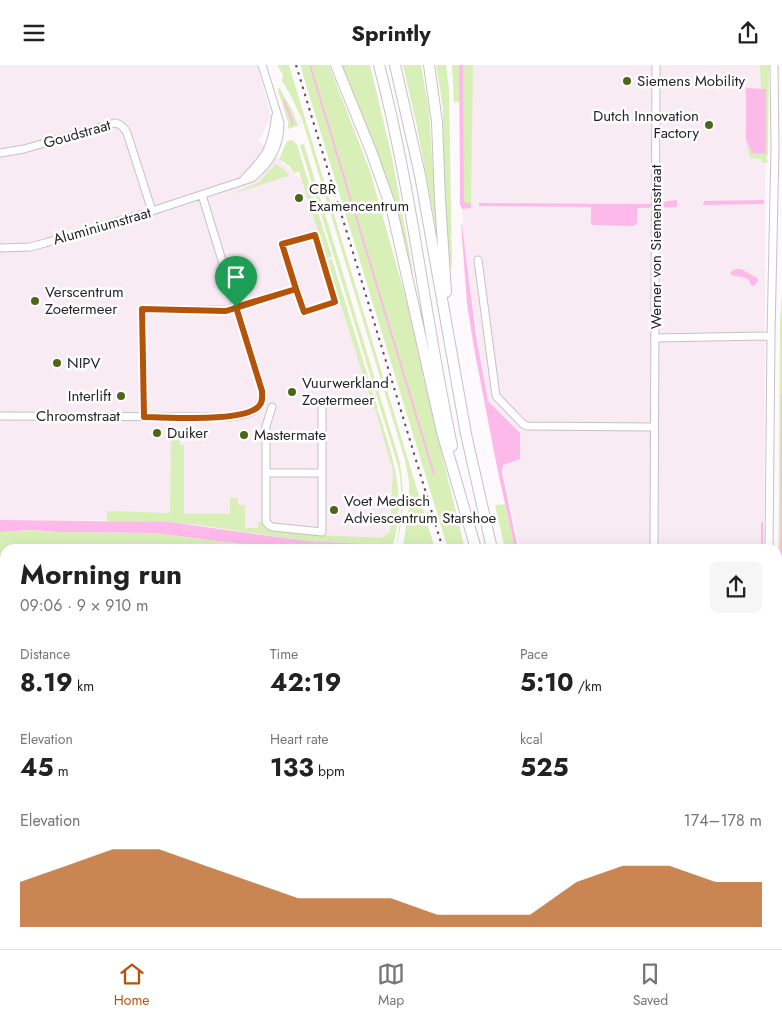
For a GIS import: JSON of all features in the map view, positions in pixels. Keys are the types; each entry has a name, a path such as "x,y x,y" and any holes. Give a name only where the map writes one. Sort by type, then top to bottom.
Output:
{"highway":[{"path":"336,65 392,210 442,433 475,544"},
{"path":"379,65 401,159 433,347 475,544"},
{"path":"395,65 419,168 451,355 468,443 491,544"},
{"path":"429,65 437,122 441,220 451,355"}],"street":[{"name":"Aluminiumstraat","path":"0,248 30,247 152,211 242,181 268,152 276,115 262,65"},
{"name":"Werner von Siemensstraat","path":"654,544 656,65"},
{"path":"769,544 775,143 774,65"},
{"name":"Goudstraat","path":"0,153 24,149 118,123 128,133 152,211"},
{"name":"Chroomstraat","path":"0,416 229,417 246,414 262,403 262,391 202,195"},
{"path":"315,235 335,302 304,312 296,289 282,244 315,235"},
{"path":"478,260 496,396 523,424 527,426 654,427"},
{"path":"144,417 142,309 226,311 296,289"},
{"name":"Werner von Siemensstraat","path":"655,338 771,336"},
{"path":"272,407 266,426 267,525 322,532 322,407"},
{"path":"266,473 322,473"}],"shaded area":[{"path":"0,65 257,65 271,116 259,141 306,184 381,423 394,473 392,543 291,536 151,520 0,521"},
{"path":"459,65 463,65 464,201 471,203 471,208 462,209 460,204"},
{"path":"460,65 766,65 764,544 519,544 487,400 463,235"},
{"path":"746,88 766,89 766,153 752,153 746,139"},
{"path":"677,200 677,207 637,208 637,223 634,226 593,225 591,223 591,207 479,206 479,203 660,204"},
{"path":"764,200 764,204 703,205 704,201"},
{"path":"461,224 476,335 488,401 520,433 520,459 503,465 502,472 517,544 514,544 498,472 467,304"},
{"path":"736,269 741,269 757,278 758,281 754,286 743,277 733,276 730,273"},
{"path":"0,520 170,522 307,541 369,544 243,544 155,533 31,530 0,532"}],"green space":[{"path":"277,65 289,65 433,544 403,544 409,505 409,481 405,460 302,119 282,81 283,75"},
{"path":"300,65 329,65 370,171 408,306 464,544 446,544"},
{"path":"341,65 370,65 392,157 414,277 398,220"},
{"path":"403,65 421,65 429,111 437,233 417,127"},
{"path":"436,65 446,65 449,88 452,267 449,266 444,192 443,108"},
{"path":"452,65 459,65 460,101 454,103"},
{"path":"463,65 473,65 471,203 464,201 463,189"},
{"path":"760,65 769,65 768,155 766,157 768,163 763,163 762,159 750,158 746,141 746,139 752,153 766,89 761,89"},
{"path":"279,87 293,112 298,126 288,129 288,122 278,91"},
{"path":"293,140 297,145 332,257 327,258 299,172 294,173 289,166 279,159 287,141"},
{"path":"304,144 399,459 403,502 397,544 402,501 397,463 300,145"},
{"path":"276,164 286,171 289,179 287,176 230,195 259,182"},
{"path":"332,259 378,409 374,410 327,261"},
{"path":"782,295 782,544 778,544 780,320"},
{"path":"378,410 389,445 396,477 399,509 393,544 307,541 191,524 107,521 107,511 170,513 171,440 180,440 180,445 184,445 184,514 230,514 230,498 238,498 238,505 245,505 245,528 258,528 258,522 263,522 265,528 314,535 382,538 390,532 393,471 376,412"},
{"path":"505,504 514,544 504,544 495,505"},
{"path":"31,530 155,533 243,544 0,544 0,532"}],"waterway":[{"path":"310,65 434,474"},
{"path":"284,100 293,124"},
{"path":"781,544 782,395"},
{"path":"762,523 762,544"}],"railway":[{"path":"296,65 441,544"}],"place":[{"name":"Siemens Mobility","path":"627,81"},
{"name":"Dutch Innovation Factory","path":"709,125"},
{"name":"CBR Examencentrum","path":"299,198"},
{"name":"Verscentrum Zoetermeer","path":"35,301"},
{"name":"NIPV","path":"57,363"},
{"name":"Vuurwerkland Zoetermeer","path":"292,392"},
{"name":"Interlift","path":"121,396"},
{"name":"Duiker","path":"157,433"},
{"name":"Mastermate","path":"244,435"},
{"name":"Voet Medisch Adviescentrum Starshoe","path":"334,510"}],"route":[{"path":"236,307 262,391 262,403 253,411 238,416 144,417 142,309 226,311 296,289 304,312 335,302 315,235 282,244 296,289 236,307"}]}
